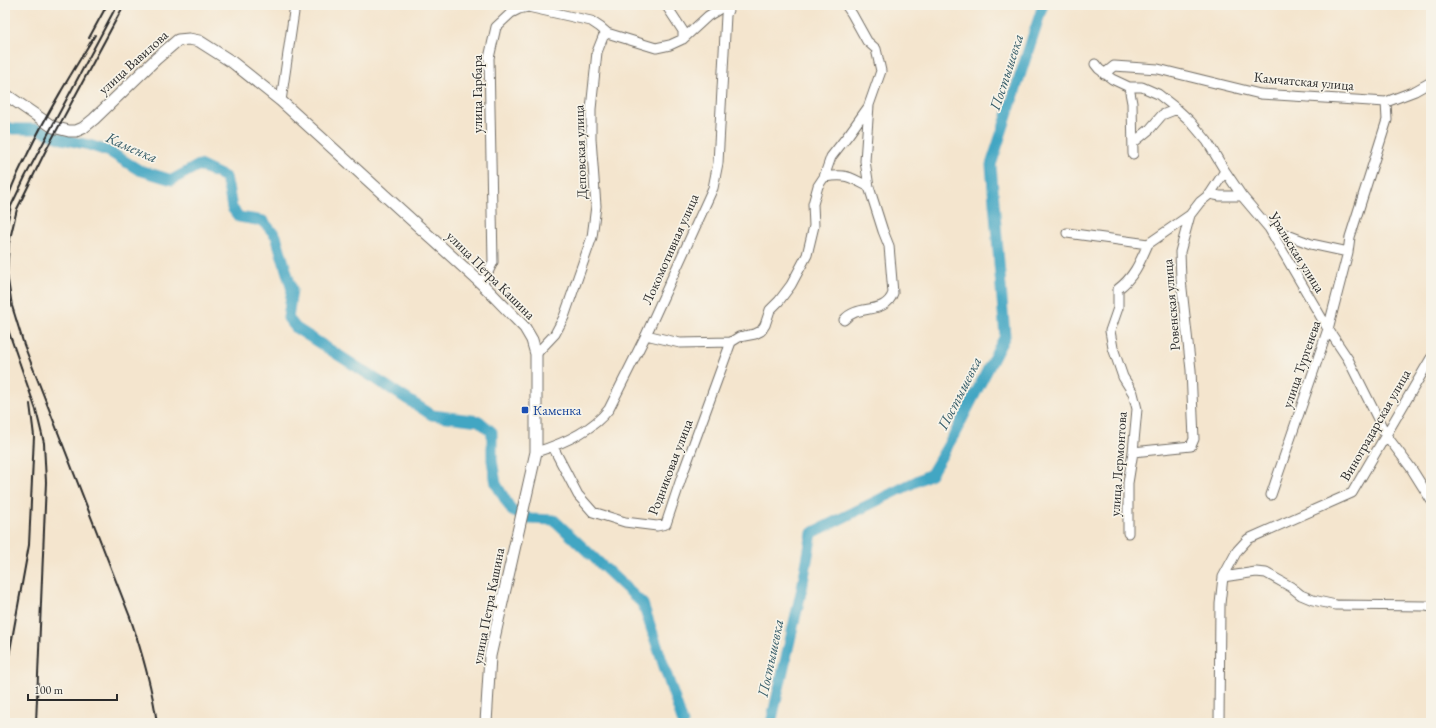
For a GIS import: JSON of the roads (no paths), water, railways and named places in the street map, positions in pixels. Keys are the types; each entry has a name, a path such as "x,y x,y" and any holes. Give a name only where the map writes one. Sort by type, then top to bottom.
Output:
{"main road":[{"name":"улица Вавилова","path":"5,94 53,127 76,131 94,119 156,59 178,40 189,39 199,41 232,62 281,102"},
{"name":"улица Петра Кашина","path":"281,102 482,284 525,328 532,340 536,354 536,452 490,656 486,723"}],"street":[{"path":"281,102 295,5"},
{"path":"666,5 683,31 683,39"},
{"path":"607,33 656,48 670,45 683,39 708,16 726,5"},
{"name":"Локомотивная улица","path":"536,452 553,447 577,435 601,420 609,409 646,335 713,188 718,162 726,15 730,5"},
{"path":"646,335 680,343 732,342 739,337 755,334 761,331 765,325 770,310 779,301 791,284 806,255 814,226 813,204 818,186 824,177 831,157 850,134 869,105 881,71 876,50 867,41 846,5"},
{"name":"улица Гарбара","path":"482,284 493,262 488,58 496,27 511,13 519,8 528,7 592,21 607,33"},
{"name":"Деповская улица","path":"536,354 555,334 564,317 592,237 596,206 591,139 591,108 597,52 603,37 607,33"},
{"name":"Уральская улица","path":"1096,64 1098,69 1112,79 1129,87 1142,87 1158,94 1178,109 1207,141 1242,196 1269,228 1328,329 1348,359 1386,435 1411,468 1431,500"},
{"name":"Камчатская улица","path":"1104,74 1114,66 1158,69 1260,94 1386,102 1415,92 1431,82"},
{"path":"1129,87 1132,103 1133,154"},
{"name":"улица Тургенева","path":"1271,495 1328,329 1348,252 1350,237 1387,120 1386,102"},
{"path":"844,320 847,316 857,311 883,306 890,300 893,293 889,246 882,231 869,187 865,161 869,105"},
{"path":"1133,143 1150,129 1162,115 1178,109"},
{"path":"1067,233 1148,244 1190,215 1200,202 1210,194 1225,171"},
{"path":"824,177 840,175 849,176 869,187"},
{"path":"1210,194 1220,196 1242,196"},
{"name":"Ровенская улица","path":"1133,452 1191,446 1194,439 1191,370 1181,280 1180,252 1190,215"},
{"path":"1269,228 1311,244 1348,252"},
{"name":"улица Лермонтова","path":"1128,533 1128,483 1133,452 1137,409 1133,393 1123,377 1113,348 1110,331 1118,308 1118,289 1126,284 1137,270 1148,244"},
{"name":"Родниковая улица","path":"553,447 578,496 593,512 625,522 657,526 666,524 683,473 732,342"},
{"name":"Виноградарская улица","path":"1223,577 1238,551 1248,539 1352,493 1431,358"},
{"path":"1219,723 1220,604 1223,577 1256,572 1266,573 1301,595 1313,600 1336,604 1426,606 1431,608"}],"waterway":[{"name":"Постышевка","path":"771,723 802,588 812,533 931,474 954,435 1005,336 991,165 1043,5"},
{"name":"Каменка","path":"5,126 13,129 37,129 62,139 89,145 110,152 139,170 172,180 199,165 225,177 232,208 239,217 263,221 276,236 292,290 288,318 296,328 432,415 479,421 492,432 492,460 496,484 512,511 530,519 554,520 643,604 683,723"}],"railway":[{"path":"89,38 107,5"},
{"path":"5,233 11,206 25,177 117,5"},
{"path":"124,5 45,152 17,209 9,243 7,274 12,306 24,345 130,617 149,683 157,723"},
{"path":"5,209 14,181 35,139 95,35"},
{"path":"5,321 36,410 44,443 46,482 36,723"},
{"path":"5,678 29,545 34,436 30,404"}],"place":[{"name":"Каменка","path":"525,410"}]}
